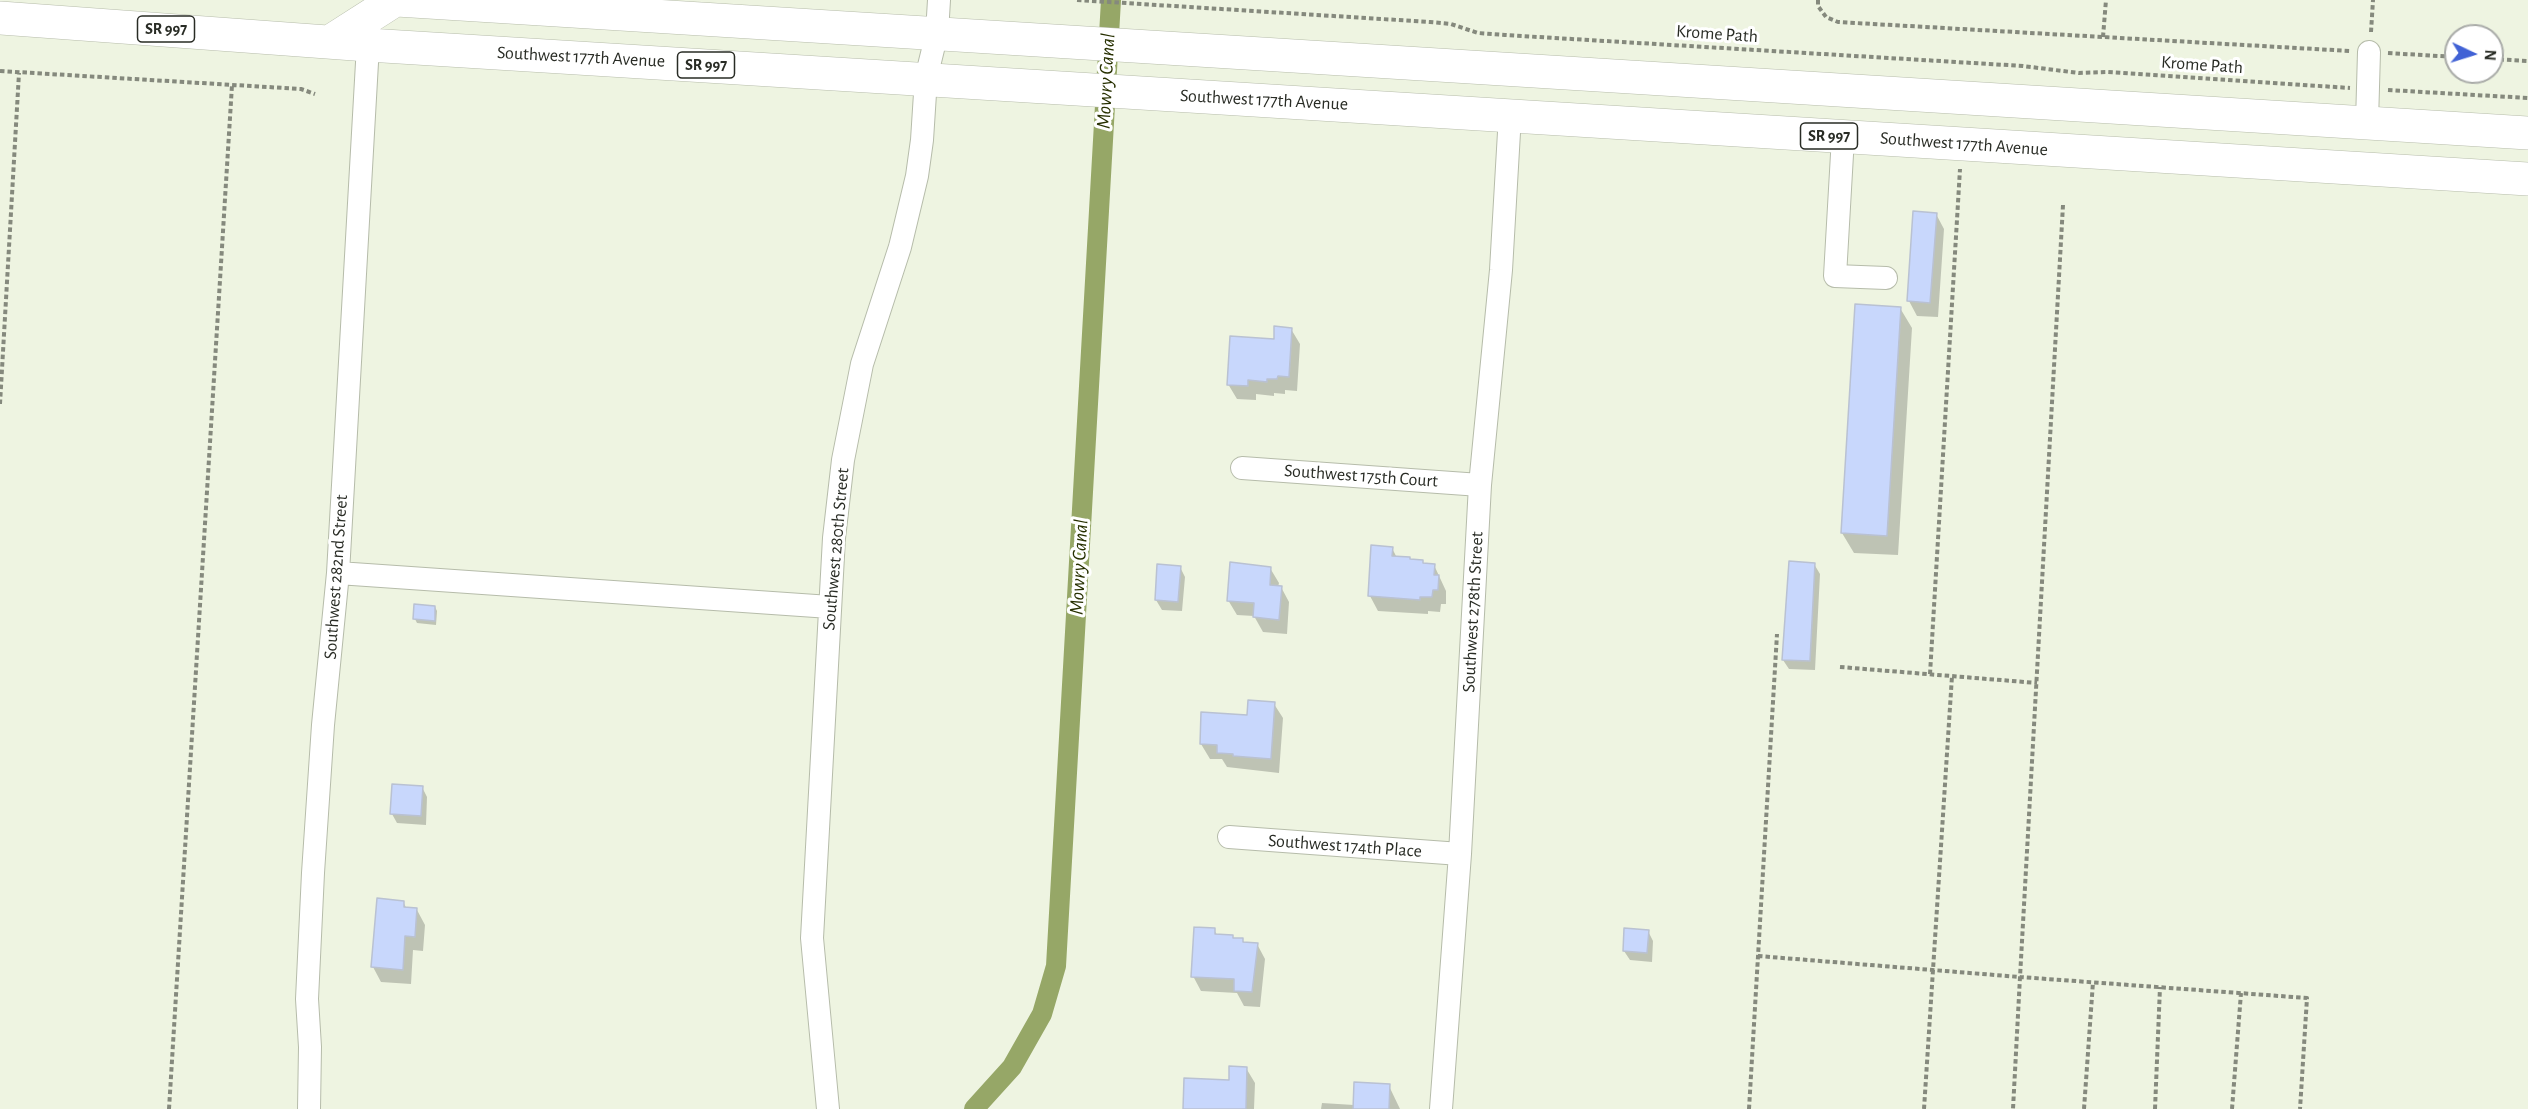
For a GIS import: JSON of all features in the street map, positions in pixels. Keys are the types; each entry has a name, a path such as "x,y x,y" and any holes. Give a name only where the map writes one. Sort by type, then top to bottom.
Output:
{"highway":[{"path":"331,41 396,0 1086,41 2528,133"},
{"name":"Southwest 177th Avenue","path":"0,18 368,45 2528,179"},
{"path":"1510,115 1537,98 1595,74"},
{"path":"1962,144 1969,129 1986,115 2012,108 2056,103"}],"street":[{"name":"Southwest 280th Street","path":"828,1109 822,1065 812,938 834,538 843,460 862,364 909,214 922,140 926,78 937,33 939,0"},
{"name":"Southwest 282nd Street","path":"309,1109 310,1047 307,999 324,725 338,573 368,45"},
{"path":"2367,122 2370,52"},
{"name":"Southwest 278th Street","path":"1441,1109 1460,854 1480,485 1501,270 1510,115"},
{"path":"1843,137 1835,276 1886,278"},
{"name":"Southwest 175th Court","path":"1242,468 1480,485"},
{"path":"338,573 830,607"},
{"name":"Southwest 174th Place","path":"1229,837 1460,854"}],"path":[{"name":"Krome Path","path":"1077,0 1430,22 1451,24 1478,33 2023,66 2079,73 2119,73 2356,88"},
{"path":"1818,0 1818,6 1827,17 1838,22 2444,56"},
{"path":"2103,37 2106,0"},
{"path":"2370,52 2373,0"},
{"path":"2504,60 2528,61"},
{"path":"0,71 302,89 315,94"},
{"path":"0,404 19,72"},
{"path":"169,1109 232,85"},
{"path":"2380,90 2528,98"},
{"path":"1930,674 1962,144"},
{"path":"2013,1109 2063,206"},
{"path":"1749,1109 1777,634"},
{"path":"1840,667 2037,683"},
{"path":"1924,1109 1952,676"},
{"path":"1758,956 2307,998 2300,1109"},
{"path":"2085,1109 2093,982"},
{"path":"2155,1109 2160,987"},
{"path":"2232,1109 2241,993"}],"building":[{"path":"1913,211 1937,213 1930,303 1907,301"},
{"path":"1855,304 1901,307 1887,536 1841,533"},
{"path":"1274,326 1292,328 1289,377 1278,376 1277,379 1267,379 1267,382 1248,380 1248,386 1227,385 1230,336 1274,339"},
{"path":"1371,545 1393,547 1392,556 1410,557 1410,559 1423,560 1423,563 1435,564 1434,575 1439,575 1438,590 1433,590 1432,597 1420,597 1420,600 1368,596"},
{"path":"1789,561 1815,563 1810,661 1782,660"},
{"path":"1230,562 1271,567 1270,585 1282,586 1279,620 1253,617 1254,603 1227,601"},
{"path":"1157,564 1181,566 1178,602 1155,600"},
{"path":"414,604 435,606 435,621 413,619"},
{"path":"1248,700 1275,702 1271,759 1217,753 1217,745 1200,744 1201,712 1247,715"},
{"path":"392,784 423,786 421,816 390,814"},
{"path":"377,898 404,901 404,907 417,908 415,937 405,936 403,970 371,967"},
{"path":"1194,927 1215,928 1215,934 1233,935 1233,938 1243,938 1243,942 1258,943 1252,992 1234,991 1234,979 1191,977"},
{"path":"1624,928 1649,930 1647,953 1623,951"},
{"path":"1229,1066 1247,1067 1246,1109 1183,1109 1184,1078 1229,1080"},
{"path":"1354,1082 1390,1084 1389,1109 1353,1109"}],"waterway":[{"name":"Mowry Canal","path":"974,1109 1012,1067 1042,1014 1056,966 1111,0"}]}
